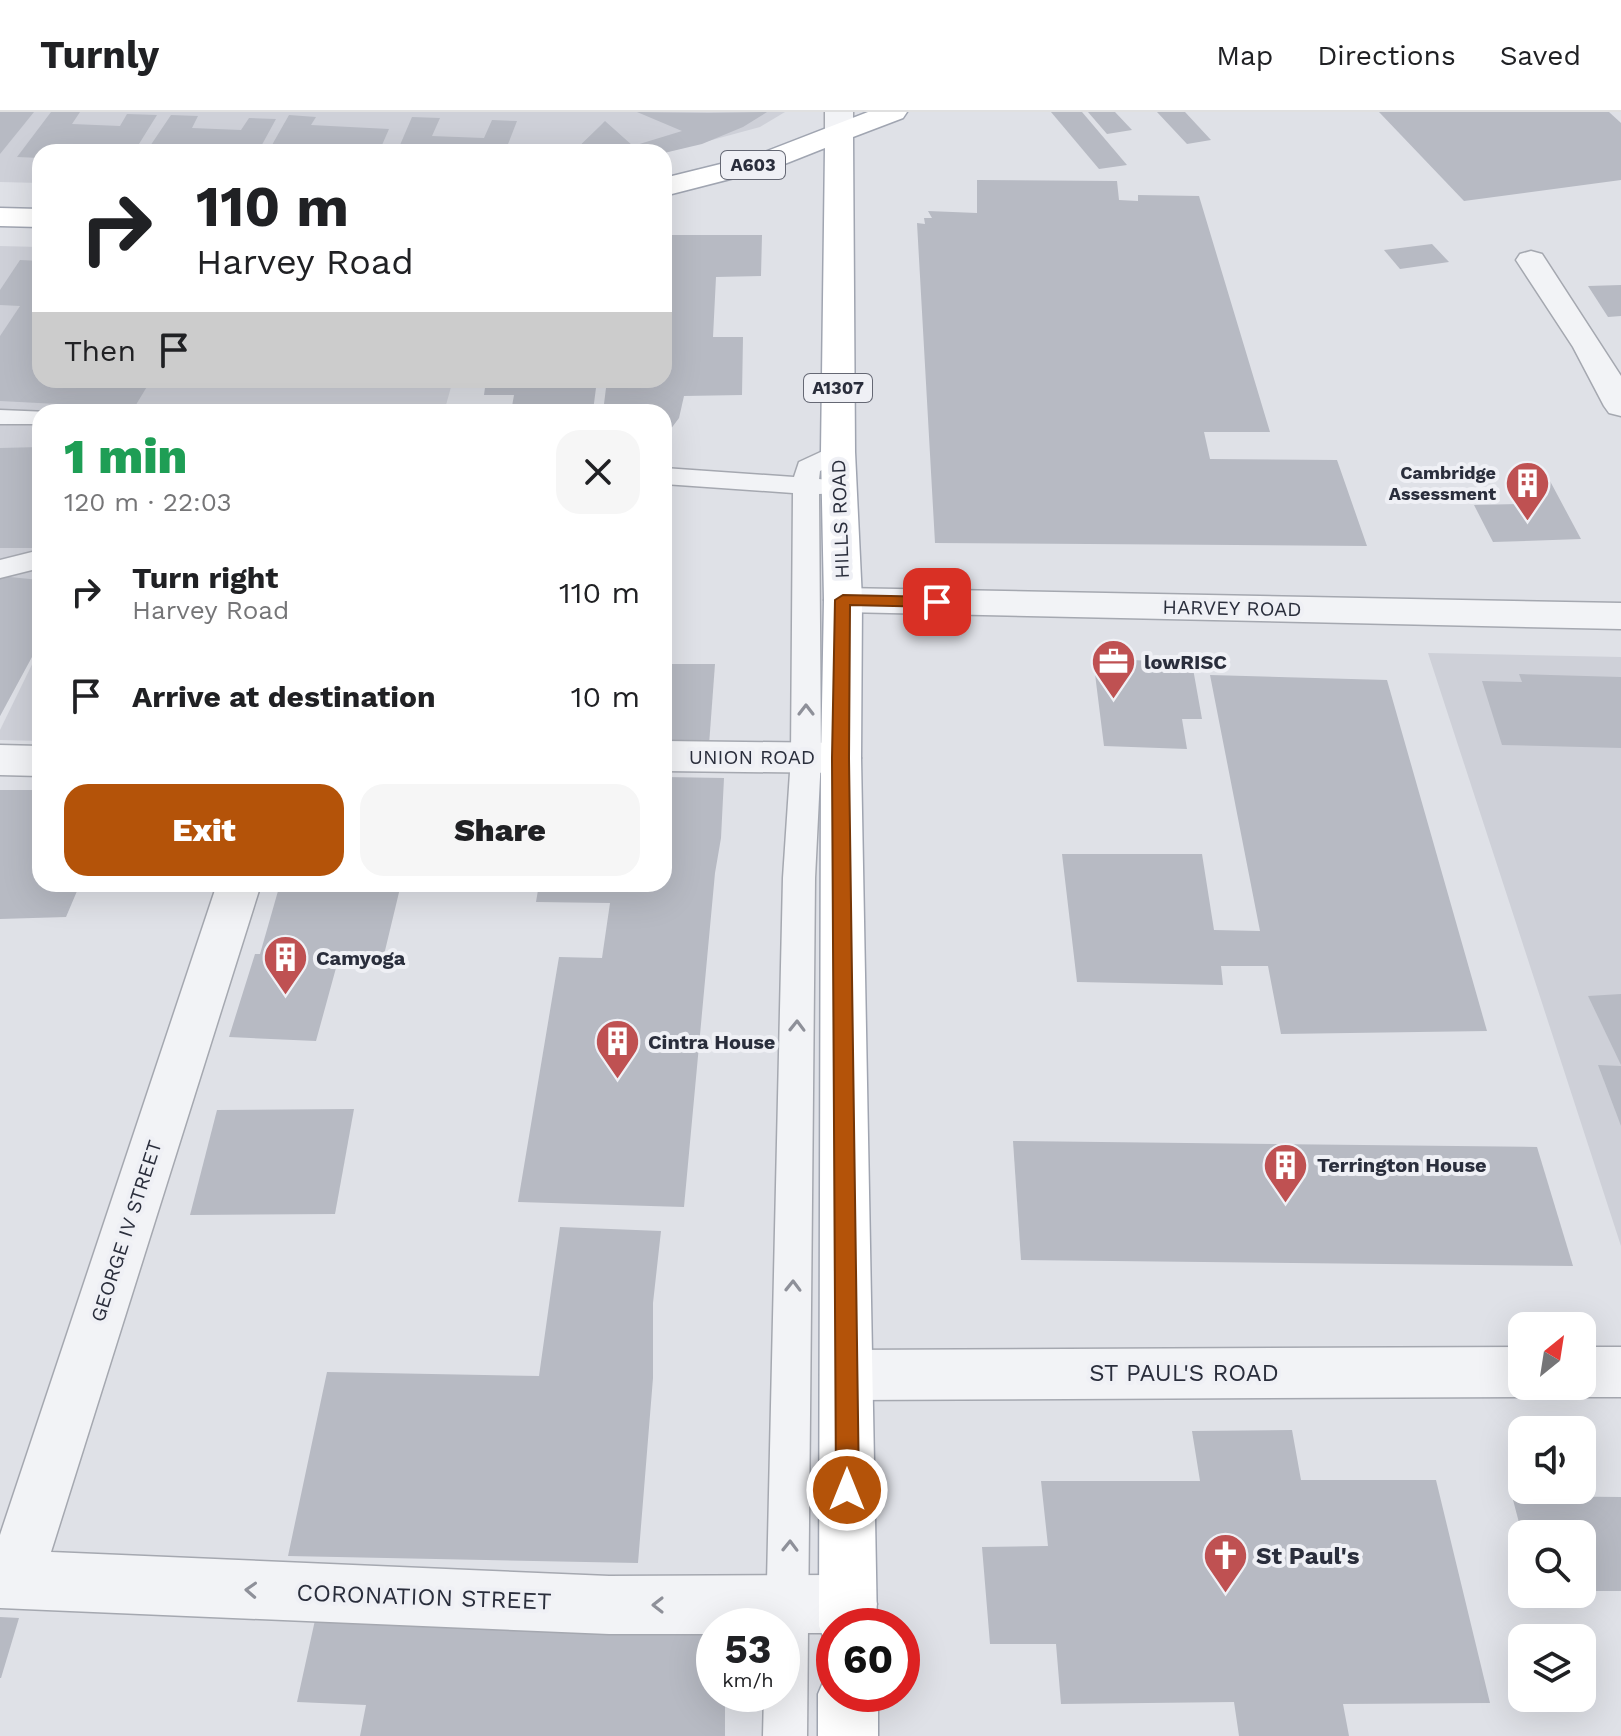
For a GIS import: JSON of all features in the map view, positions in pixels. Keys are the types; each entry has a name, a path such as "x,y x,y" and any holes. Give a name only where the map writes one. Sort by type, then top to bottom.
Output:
{"main road":[{"name":"A603","path":"672,185 767,161 839,122 893,112"},
{"name":"HILLS ROAD","path":"838,452 839,122"},
{"path":"0,217 32,218"},
{"name":"HILLS ROAD","path":"822,486 843,600 823,757 847,1375 848,1608"},
{"path":"848,1712 848,1736"}],"street":[{"path":"1531,260 1589,347 1621,406"},
{"name":"HARVEY ROAD","path":"843,600 1621,616"},
{"name":"UNION ROAD","path":"672,756 823,757"},
{"path":"0,760 32,761"},
{"name":"GEORGE IV STREET","path":"7,1579 236,892"},
{"name":"ST PAUL'S ROAD","path":"847,1375 1508,1372"},
{"path":"1596,1372 1621,1372"},
{"name":"CORONATION STREET","path":"7,1579 609,1605 789,1605 816,1610"}],"lane":[{"path":"0,417 32,417"},
{"path":"785,1736 799,878 823,757 822,486 808,467 838,452"},
{"path":"672,477 822,486"},
{"path":"0,569 32,561"}],"shaded area":[{"path":"0,112 785,112 760,127 672,151 672,144 596,144 603,123 581,144 32,144 32,183 0,182"},
{"path":"0,246 32,247 32,388 451,388 446,404 32,404 32,657 0,716"},
{"path":"1428,653 1621,657 1621,1246 1517,926"},
{"path":"32,664 32,741 0,740 0,730"}],"building":[{"path":"0,112 34,112 0,154"},
{"path":"51,112 80,112 72,124 120,126 127,114 157,115 139,144 32,144 32,158 17,157"},
{"path":"637,112 767,112 743,127 702,144 672,151 672,144 640,144 682,131"},
{"path":"1051,112 1082,112 1127,165 1099,169"},
{"path":"1088,112 1115,112 1132,130 1107,134"},
{"path":"1157,112 1185,112 1211,140 1187,144"},
{"path":"1379,112 1609,112 1621,123 1621,180 1464,201"},
{"path":"171,115 198,116 192,128 241,130 249,118 276,119 262,144 151,144"},
{"path":"289,115 316,117 311,125 389,129 382,144 273,144"},
{"path":"412,117 440,118 432,136 484,138 492,120 517,121 508,144 400,144"},
{"path":"605,121 631,144 581,144"},
{"path":"977,180 1117,181 1119,200 1138,201 1138,195 1199,196 1270,432 1204,432 1210,459 1337,460 1367,546 935,543 917,223 925,224 924,218 932,218 928,211 977,213"},
{"path":"672,235 762,235 761,276 716,277 713,337 743,337 742,395 684,396 679,418 672,427 672,404 604,404 606,388 672,388"},
{"path":"1432,244 1449,262 1400,269 1384,250"},
{"path":"20,260 32,261 32,388 146,388 136,404 0,401 0,336 20,306 0,305 0,290"},
{"path":"1621,285 1621,316 1608,317 1588,286"},
{"path":"485,388 596,388 594,404 512,404 514,395 484,395"},
{"path":"32,447 32,548 0,548 0,448"},
{"name":"Cambridge Assessment","path":"1550,481 1581,539 1493,542 1474,505 1518,504 1507,482"},
{"path":"0,576 32,579 32,657 0,716"},
{"path":"1093,658 1192,663 1202,719 1182,719 1187,749 1104,746"},
{"path":"672,664 715,664 709,745 672,744"},
{"path":"1519,674 1621,677 1621,748 1502,745 1482,681 1522,682"},
{"path":"1210,675 1387,680 1487,1031 1281,1034 1268,966 1221,966 1223,985 1077,982 1062,854 1202,854 1214,930 1260,931"},
{"name":"Cintra House","path":"672,777 724,778 721,838 715,873 684,1207 518,1202 559,957 602,958 610,903 536,902 538,892 672,892"},
{"path":"0,790 32,790 32,892 77,892 66,917 0,919"},
{"path":"278,892 399,892 383,959 339,957 316,1041 229,1037 255,954 260,954"},
{"path":"1621,994 1621,1065 1588,996"},
{"path":"1598,1065 1621,1066 1621,1126"},
{"path":"354,1109 335,1214 190,1215 217,1110"},
{"name":"Terrington House","path":"1013,1141 1537,1147 1573,1266 1021,1260"},
{"path":"560,1227 661,1231 653,1303 653,1378 638,1563 288,1556 327,1372 539,1376"},
{"name":"St Paul's","path":"1292,1430 1301,1480 1436,1480 1490,1703 1343,1704 1349,1736 1239,1736 1234,1702 1061,1704 1056,1644 990,1644 982,1547 1048,1546 1041,1481 1200,1481 1192,1431"},
{"path":"1596,1497 1621,1497 1621,1591 1596,1591 1596,1520 1518,1520 1514,1504 1596,1504"},
{"path":"317,1611 696,1625 696,1712 725,1712 725,1736 360,1736 366,1705 297,1702"},
{"path":"0,1617 19,1618 1,1678 0,1678"}],"place":[{"name":"Cambridge Assessment","path":"1527,522"},
{"name":"lowRISC","path":"1113,701"},
{"name":"Camyoga","path":"285,997"},
{"name":"Cintra House","path":"617,1081"},
{"name":"Terrington House","path":"1286,1204"},
{"name":"St Paul's","path":"1225,1595"}],"route":[{"path":"847,1490 841,758 843,600 937,602"}]}
